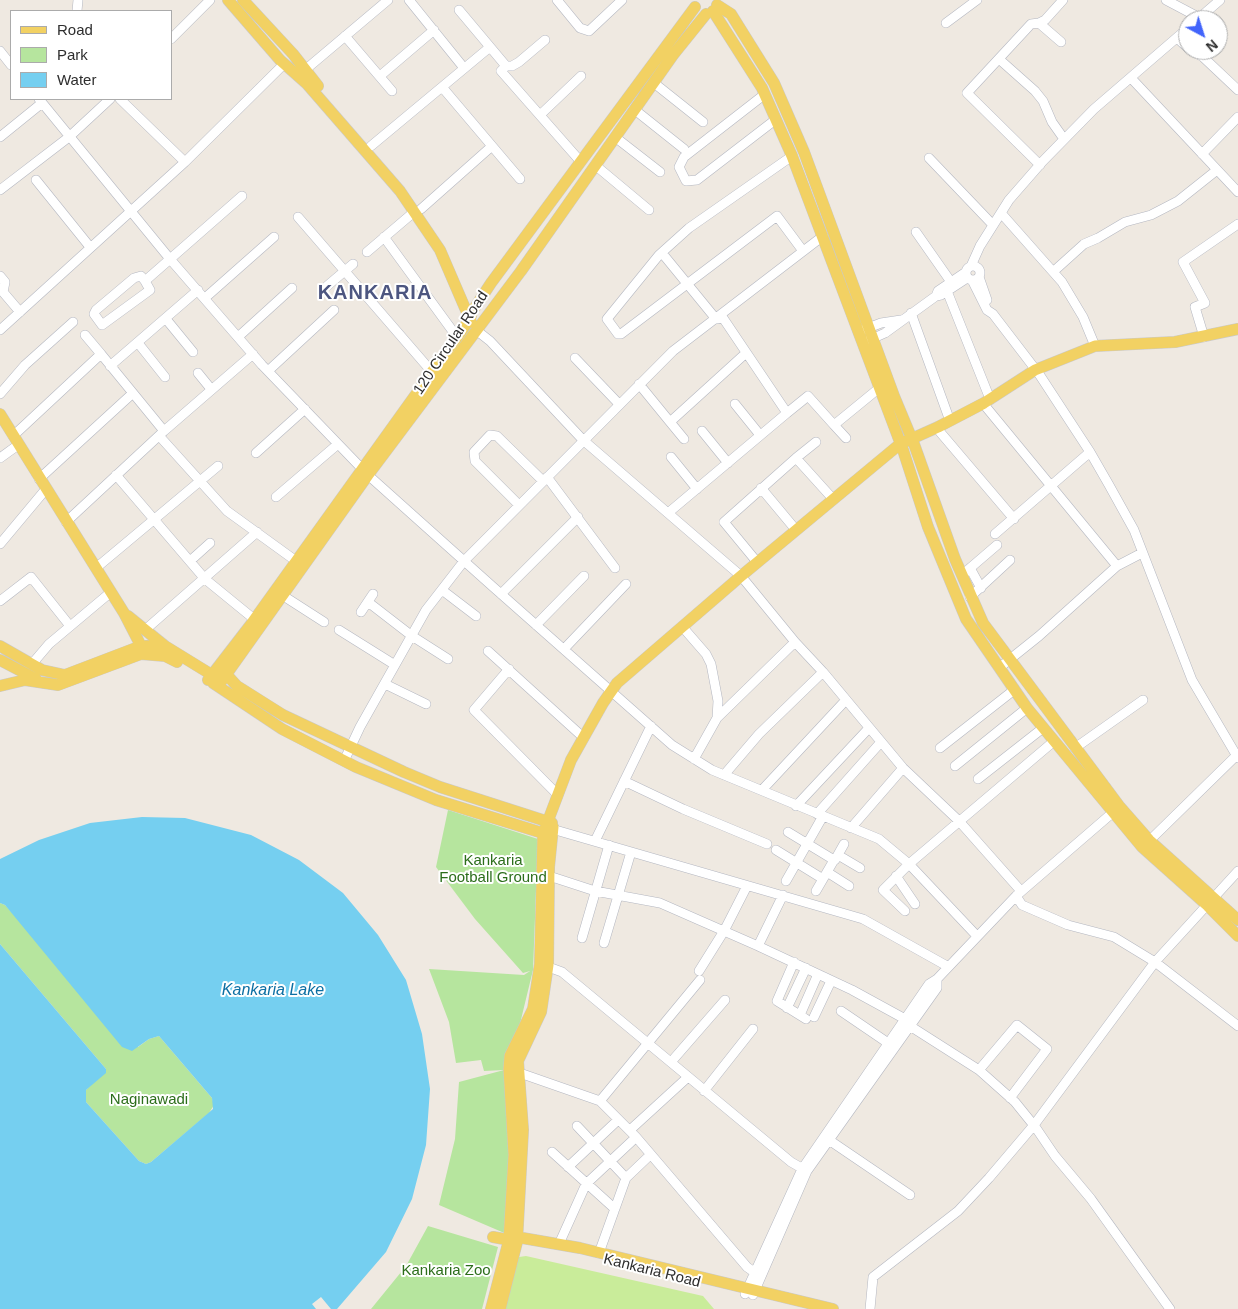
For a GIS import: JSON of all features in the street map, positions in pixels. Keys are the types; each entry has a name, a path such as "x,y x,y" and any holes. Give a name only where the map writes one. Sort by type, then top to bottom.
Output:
{"main road":[{"path":"228,0 284,64 307,84 418,210"},
{"path":"243,0 371,146 418,210 479,326"},
{"path":"695,3 700,12 714,7 730,14 774,83 804,152 865,335 878,390 901,447 928,527 959,602 972,628 1014,690 1053,742 1117,809 1146,843 1212,902 1238,920"},
{"name":"120 Circular Road","path":"226,674 282,595 364,471 472,314 695,3"},
{"path":"714,7 765,94 865,335 913,441 966,571 970,597 983,623 1075,748 1117,809"},
{"name":"120 Circular Road","path":"213,680 296,561 521,271 673,55 714,7"},
{"path":"913,441 940,432 1037,372 1095,346 1175,342 1238,329"},
{"path":"1037,372 1096,351 1175,346 1238,334"},
{"path":"544,965 549,829 557,794 584,738 613,693 686,631 742,579 757,562 834,498 901,447 988,403"},
{"path":"0,414 124,613 141,650"},
{"path":"500,1309 513,1238 514,1130 513,1071 510,1056 533,1009 544,965 549,876 549,829 561,797 613,693 616,683 901,447"},
{"path":"124,613 165,646 282,729 344,761 436,800 549,829"},
{"path":"2,649 54,674 65,674 141,650 165,646"},
{"path":"0,686 25,680 58,685 72,681 141,650 165,656 213,680"},
{"path":"0,660 40,682"},
{"path":"213,680 226,674 237,686 284,715 350,747 440,787 549,829"},
{"path":"1212,902 1238,936"},
{"name":"Kankaria Road","path":"493,1237 513,1238 750,1292"},
{"path":"513,1238 559,1244 801,1306 833,1309"},
{"path":"491,1309 513,1238"}],"street":[{"path":"172,38 210,0"},
{"path":"305,70 388,0"},
{"path":"409,0 464,68"},
{"path":"557,0 580,28 588,31 622,0"},
{"path":"946,23 977,0"},
{"path":"1040,165 967,93 1031,24 1045,20 1064,0"},
{"path":"1166,0 1183,10"},
{"path":"1208,10 1220,0"},
{"path":"459,10 506,66"},
{"path":"1038,23 1061,42"},
{"path":"380,76 434,30"},
{"path":"345,36 392,91"},
{"path":"865,335 881,323 902,319 972,274 983,242 993,225 1040,165 1094,109 1177,38"},
{"path":"545,40 519,62 506,66 501,71 581,162"},
{"path":"371,146 490,47"},
{"path":"0,51 6,62"},
{"path":"999,59 1035,91 1043,101 1052,122 1064,139"},
{"path":"1207,60 1238,90"},
{"path":"0,330 185,162 284,64"},
{"path":"540,114 581,76"},
{"path":"1132,78 1238,192"},
{"path":"654,83 703,122"},
{"path":"442,87 520,179"},
{"path":"765,94 684,157 679,167 686,181 697,180 776,120"},
{"path":"0,190 69,137 109,100"},
{"path":"121,100 185,162"},
{"path":"0,137 40,101 170,259 268,371 364,471 501,594 672,745 694,759 724,774 796,806 879,839 909,864 976,935"},
{"path":"635,110 684,149"},
{"path":"1202,154 1238,117"},
{"path":"615,137 660,172"},
{"path":"367,252 492,146"},
{"path":"792,156 689,228 662,253 608,317 608,322 618,334 621,334 777,216 803,251"},
{"path":"928,158 993,225"},
{"path":"595,165 648,210"},
{"path":"1054,271 1084,244 1125,222 1151,216 1178,201 1217,170"},
{"path":"36,180 90,247"},
{"path":"145,281 242,196"},
{"path":"1001,213 1054,271 1083,317 1095,346"},
{"path":"298,218 432,372"},
{"path":"1204,337 1195,307 1205,303 1183,262 1238,224"},
{"path":"916,232 951,282"},
{"path":"344,761 394,665 426,610 464,561 673,351 823,236"},
{"path":"205,298 274,237"},
{"path":"384,238 457,337"},
{"path":"662,253 716,319"},
{"path":"327,286 352,264"},
{"path":"936,296 938,291 951,282 972,274"},
{"path":"972,274 993,314 1037,372 1090,452 1134,530 1192,680 1238,756 1146,843"},
{"path":"0,276 5,282 4,292 20,312"},
{"path":"140,276 145,281 150,290 105,326 102,325 94,314 96,310 134,278 140,276"},
{"path":"238,337 292,288"},
{"path":"110,366 166,320 198,290"},
{"path":"947,291 988,403 1117,566"},
{"path":"268,371 334,310"},
{"path":"911,313 950,421"},
{"path":"716,319 723,318 787,413"},
{"path":"166,320 193,352"},
{"path":"0,394 25,365 73,322"},
{"path":"479,326 490,341 583,440 742,579 903,768 959,821 1018,893 1022,905 1068,925 1114,937 1155,962 1238,1026"},
{"path":"85,335 133,393 163,435 228,511 296,561"},
{"path":"138,343 165,377"},
{"path":"670,422 746,352"},
{"path":"0,458 15,440 100,354"},
{"path":"66,522 211,389 253,354"},
{"path":"575,358 619,404"},
{"path":"198,373 211,389"},
{"path":"639,384 684,439"},
{"path":"834,425 878,390"},
{"path":"39,479 133,393"},
{"path":"668,514 808,396 846,438"},
{"path":"735,404 760,435"},
{"path":"256,453 305,410"},
{"path":"702,431 728,463"},
{"path":"940,432 1014,519"},
{"path":"519,505 475,460 474,452 490,435 497,436 545,479 578,516 615,568"},
{"path":"757,562 724,522 816,442"},
{"path":"276,497 338,444"},
{"path":"995,534 1090,452"},
{"path":"671,457 697,488"},
{"path":"796,458 834,498"},
{"path":"96,568 218,466"},
{"path":"116,475 205,579 254,619"},
{"path":"761,488 796,530"},
{"path":"0,544 46,489"},
{"path":"501,594 578,516"},
{"path":"145,630 257,532"},
{"path":"190,561 210,543"},
{"path":"980,588 966,571 997,545"},
{"path":"999,668 1117,566 1142,553"},
{"path":"970,597 1010,560"},
{"path":"536,625 584,576"},
{"path":"1,600 31,577 70,626"},
{"path":"564,649 626,584"},
{"path":"442,590 476,616"},
{"path":"32,664 49,644 111,592"},
{"path":"282,595 324,622"},
{"path":"361,612 371,598 412,636 448,659"},
{"path":"339,630 394,665"},
{"path":"686,631 712,664 716,680 717,718"},
{"path":"694,759 717,718 795,642"},
{"path":"488,651 584,738"},
{"path":"509,670 474,710 557,794"},
{"path":"724,774 759,734 823,672"},
{"path":"384,684 426,704"},
{"path":"940,748 1014,690"},
{"path":"1075,748 1143,700"},
{"path":"762,790 845,701"},
{"path":"955,766 1027,708"},
{"path":"596,840 651,726"},
{"path":"796,806 869,728"},
{"path":"978,779 1043,728"},
{"path":"786,881 808,843 820,815 881,742"},
{"path":"905,911 883,890 909,864 1053,742"},
{"path":"851,828 903,768"},
{"path":"624,781 683,809 768,844"},
{"path":"750,1292 754,1272 804,1170 888,1043 937,988 936,979 1018,893 1117,809"},
{"path":"549,829 596,840 631,852 863,919 947,966"},
{"path":"788,832 836,858 860,868"},
{"path":"816,891 844,844"},
{"path":"582,938 609,845"},
{"path":"776,850 796,863 849,886"},
{"path":"604,943 631,852"},
{"path":"870,1309 873,1277 958,1211 1034,1125 1155,962 1212,902 1238,871"},
{"path":"549,876 595,891 660,903 794,962 907,1022 979,1070 1010,1098 1034,1125 1055,1156 1091,1199 1170,1309"},
{"path":"896,876 915,904"},
{"path":"600,1101 647,1044 699,975 747,886"},
{"path":"758,946 782,896"},
{"path":"794,962 777,1001 807,1017"},
{"path":"544,965 562,972 791,1162 804,1170"},
{"path":"787,1008 806,968"},
{"path":"807,1017 818,974"},
{"path":"807,1017 831,981"},
{"path":"671,1062 725,1000"},
{"path":"841,1011 888,1043"},
{"path":"750,1292 804,1170 829,1140 907,1022"},
{"path":"979,1070 1018,1026 1047,1049 1010,1098"},
{"path":"704,1090 753,1029"},
{"path":"513,1071 600,1101 630,1130 747,1267 754,1272"},
{"path":"630,1130 688,1077"},
{"path":"568,1167 618,1120"},
{"path":"577,1126 626,1178"},
{"path":"829,1140 910,1195"},
{"path":"559,1244 586,1184 632,1141"},
{"path":"552,1152 615,1209"},
{"path":"599,1253 626,1178 647,1158"}],"green space":[{"name":"Kankaria Football Ground","path":"448,810 538,839 533,970 509,1069 509,1235 439,1205 455,1139 459,1082 504,1070 484,1071 481,1060 456,1063 449,1022 429,969 524,975 530,971 523,973 475,919 436,867"},
{"name":"Naginawadi","path":"0,903 5,905 138,1047 149,1039 159,1036 212,1098 214,1105 209,1113 151,1162 146,1164 139,1161 86,1102 86,1090 106,1069 0,944"},
{"name":"Kankaria Zoo","path":"428,1226 498,1247 482,1309 371,1309 406,1266"},
{"path":"526,1256 703,1296 714,1309 504,1309 519,1257"}],"water":[{"name":"Kankaria Lake","path":"142,817 185,818 251,835 299,860 343,893 378,935 406,980 422,1034 430,1089 426,1145 412,1199 386,1252 337,1309 331,1309 321,1297 312,1304 316,1309 0,1309 0,944 106,1069 106,1073 86,1090 86,1102 139,1161 146,1164 151,1162 213,1109 212,1098 159,1036 149,1039 132,1051 122,1047 5,905 0,903 0,859 39,840 90,823"}],"district":[{"name":"KANKARIA","path":"375,293"}]}
